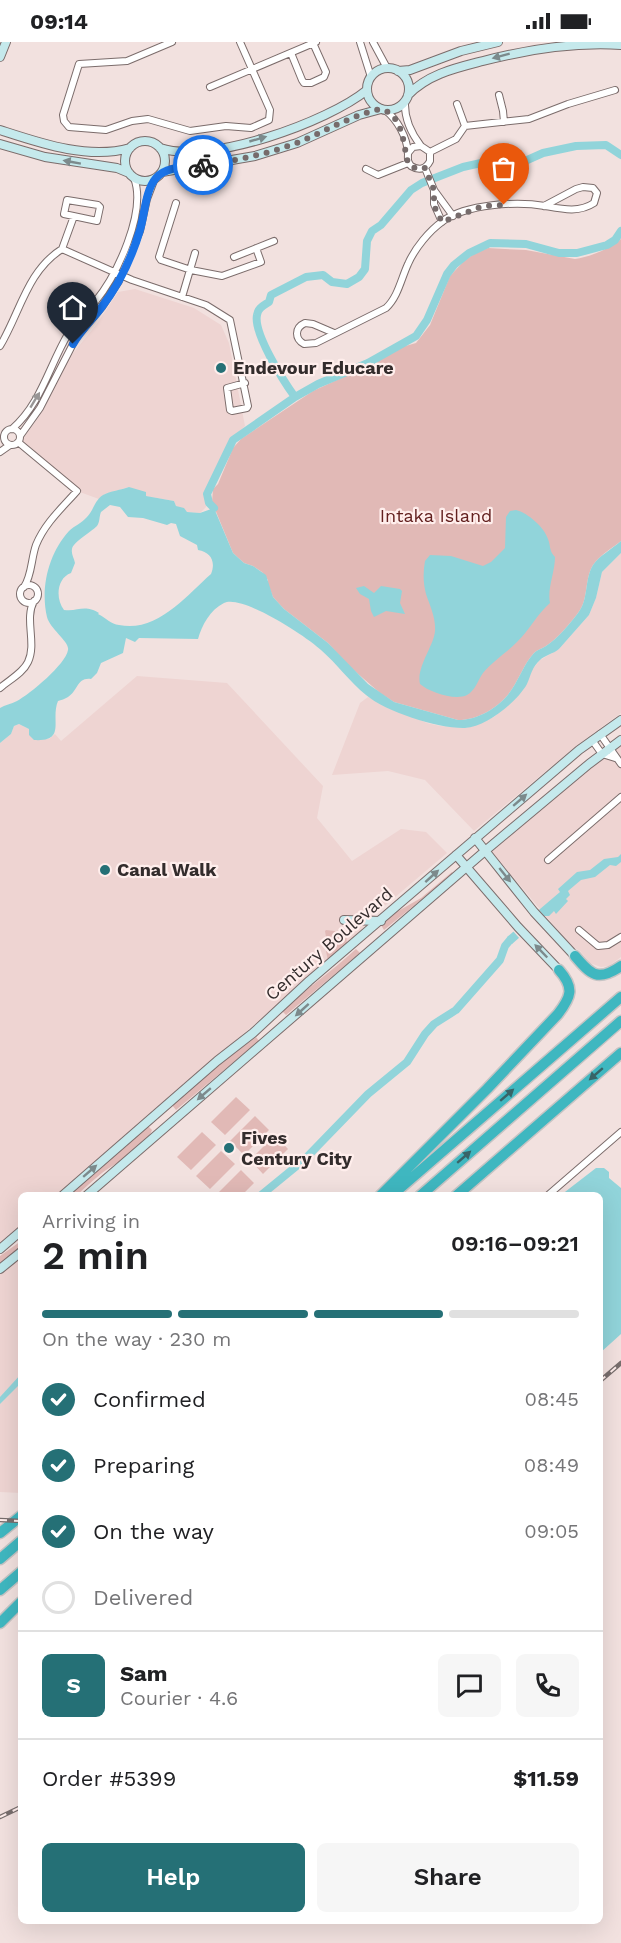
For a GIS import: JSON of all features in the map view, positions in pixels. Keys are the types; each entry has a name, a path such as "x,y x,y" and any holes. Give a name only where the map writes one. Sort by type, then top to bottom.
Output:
{"highway":[{"path":"574,955 588,971 595,975 604,975 621,966"},
{"path":"384,1192 558,1014 570,992 567,982 558,969"},
{"path":"396,1192 621,997"},
{"path":"425,1192 621,1022"},
{"path":"461,1192 621,1053"},
{"path":"0,1533 18,1518"},
{"path":"0,1559 18,1543"},
{"path":"0,1590 18,1575"},
{"path":"0,1623 18,1605"}],"main road":[{"path":"0,57 6,42"},
{"path":"383,109 370,101 367,90 371,77 379,70 387,68 398,71 410,70 461,51 498,42"},
{"path":"0,144 45,157 117,168 144,181 158,175 255,156 297,143 359,115 383,109 395,109 425,80 444,72 520,51 580,44 621,45"},
{"path":"398,71 407,80 406,98"},
{"path":"0,130 70,148 111,153 144,141 152,142 160,148 185,153 253,141 315,120 335,111 367,90"},
{"path":"130,148 125,161 131,176"},
{"path":"158,175 165,160 160,148"},
{"name":"Century Boulevard","path":"67,1192 475,838 596,737 621,720"},
{"name":"Century Boulevard","path":"91,1192 466,867 621,740"},
{"path":"475,838 534,912 574,955"},
{"path":"456,855 518,927 558,969"},
{"path":"344,920 381,921"},
{"path":"0,1249 18,1234"},
{"path":"0,1269 18,1254"}],"street":[{"path":"172,42 127,61 79,64 63,115 64,121 69,127 101,131 132,121 148,119 194,131 223,126 251,128 267,122 270,118 270,110 240,42"},
{"path":"360,42 371,77"},
{"path":"373,42 387,68"},
{"path":"210,87 314,43 326,72 324,77 311,83 304,83 291,53"},
{"path":"364,55 377,50"},
{"path":"430,152 456,139 465,126 529,119 615,90"},
{"path":"499,95 504,122"},
{"path":"406,98 407,120 414,137 430,152"},
{"path":"457,104 465,126"},
{"path":"383,109 396,121 405,139 408,163"},
{"path":"408,153 413,147 422,146"},
{"path":"430,152 430,161 426,171 434,190 453,216"},
{"path":"408,163 416,169 426,171"},
{"path":"366,169 378,175 408,163"},
{"path":"0,452 16,441 40,408 76,338 102,307 121,275 140,231 147,199 158,175"},
{"path":"6,435 21,422 34,403 69,333 96,301 114,272 136,212 137,192 131,176"},
{"path":"334,333 309,323 301,325 296,334 300,342 310,345 378,313 391,304 412,256 423,240 442,222 453,216 487,205 579,209 594,203 597,193 593,188 583,187 544,206"},
{"path":"434,190 434,204 442,222"},
{"path":"67,200 99,206 96,221 74,216 63,213 67,200"},
{"path":"176,203 159,258 191,270 224,276 261,260 256,248"},
{"path":"0,346 29,286 42,268 62,249 74,216"},
{"path":"234,257 274,241"},
{"path":"62,249 121,275 206,305 230,320 244,383 248,407 232,411 227,388 244,383"},
{"path":"183,297 195,253"},
{"path":"0,426 6,435 7,442 16,441 77,491 45,528 36,545 30,571 20,594 30,609"},
{"path":"6,435 17,431 16,441"},
{"path":"0,688 28,662 30,609 37,597 30,571"},
{"path":"24,587 34,586"},
{"path":"24,601 34,601"},
{"path":"596,737 606,751 621,764"},
{"path":"548,860 621,797"},
{"path":"579,930 598,946 608,945 621,937"},
{"path":"552,1192 621,1131"}],"shaded area":[{"path":"135,289 194,308 221,325 229,343 245,426 231,440 224,452 205,493 206,507 200,513 187,512 176,506 174,501 145,496 129,487 105,494 99,499 77,491 18,442 26,435 44,409 69,358 96,325 118,292"},
{"path":"621,553 621,713 576,746 474,831 425,780 388,771 332,775 360,703 368,697 427,723 440,726 466,728 494,717 515,699 527,683 530,672 540,660 559,649 589,615 602,572"},
{"path":"137,676 227,683 323,786 317,818 352,861 401,829 426,832 447,853 381,909 347,944 60,1192 18,1192 18,1230 0,1245 0,743 11,734 14,726 19,724 29,729 29,735 49,739 55,734 61,741"},
{"path":"621,746 621,957 609,966 601,967 590,963 580,951 571,946 492,852 591,766"},
{"path":"18,1259 18,1493 0,1492 0,1273"}],"green space":[{"name":"Intaka Island","path":"621,239 621,541 593,565 588,577 584,602 578,613 555,639 534,653 512,689 489,711 474,718 458,720 394,702 349,666 328,643 284,609 273,597 268,580 262,572 244,563 233,553 212,502 213,489 218,484 233,448 241,439 313,391 374,363 402,347 416,343 430,325 450,276 474,254 488,248 526,250 575,259 599,252"},
{"path":"452,872 453,874 384,930 381,925 393,914 421,898"},
{"path":"326,930 346,934 347,944 328,961 326,951 328,949"},
{"path":"356,949 360,953 286,1015 282,1011 338,965"},
{"path":"256,1037 259,1041 176,1110 172,1105"},
{"path":"236,1097 250,1110 225,1135 211,1122"},
{"path":"255,1116 269,1130 244,1155 230,1141"},
{"path":"148,1126 152,1130 137,1149 102,1173 80,1192 74,1192"},
{"path":"202,1132 216,1145 191,1170 177,1157"},
{"path":"275,1135 288,1149 263,1174 250,1160"},
{"path":"221,1151 235,1164 210,1189 196,1176"},
{"path":"241,1170 254,1183 245,1192 219,1192"},
{"path":"18,1243 18,1249 0,1264 0,1256"}],"water":[{"path":"129,487 146,492 146,496 174,501 176,506 184,508 187,512 200,513 214,508 233,553 244,563 266,575 273,597 284,609 328,643 368,684 394,702 458,720 481,715 502,701 534,653 555,639 578,613 584,602 588,577 593,565 621,541 621,553 602,572 589,615 559,649 537,663 527,684 509,706 473,727 442,726 386,707 366,695 314,644 259,610 233,602 224,603 211,614 204,623 198,639 139,638 135,642 126,638 123,653 101,663 97,673 91,679 80,682 71,694 58,701 54,734 51,737 34,740 29,735 29,729 19,724 14,726 11,734 0,743 0,708 17,701 30,692 61,663 68,650 66,643 49,622 45,606 48,571 56,550 69,531 89,514 100,497","holes":["110,505 120,507 128,517 143,518 167,525 176,524 180,536 197,545 198,550 209,555 213,562 211,574 181,602 146,624 119,625 94,610 64,610 59,600 60,584 71,573 75,563 72,553 73,546 97,526 101,512"]},
{"path":"516,510 526,514 539,525 546,534 555,557 550,603 521,638 483,673 470,693 456,697 429,690 420,684 419,677 435,631 434,617 424,586 425,561 430,555 451,556 483,566 491,562 505,548 506,517 510,511"},
{"path":"364,586 374,593 381,586 400,589 402,591 400,603 405,614 386,611 374,617 369,599 360,594 356,588"},
{"path":"621,854 621,862 616,866 610,865 595,877 581,880 568,891 570,895 566,899 568,901 556,914 554,911 549,916 544,916 512,944 507,937 560,892 558,889 577,872 590,870 604,859 618,857"},
{"path":"596,1168 604,1168 609,1172 609,1178 621,1188 621,1334 603,1350 603,1192 565,1192"},
{"path":"18,1377 18,1386 0,1404 0,1397"}],"pier":[{"path":"538,909 545,917 520,939 513,931"}],"waterway":[{"path":"295,397 264,345 257,323 258,311 269,302 271,295 306,277 323,275 332,282 347,284 359,277 365,269 367,241 372,231 381,225 411,190 422,183 463,167 481,163 525,161 543,153 576,146 606,145 621,155"},
{"path":"214,508 209,503 207,494 233,440 295,397 318,384 368,363 416,336 427,320 447,274 469,253 490,243 526,244 559,253 577,253 607,245 615,240 621,231"},
{"path":"265,1192 304,1160 368,1094 407,1062 434,1024 456,1010 500,960 510,940"}],"railway":[{"path":"603,1378 621,1363"},
{"path":"0,1520 18,1521"},
{"path":"0,1817 18,1808"}],"way so far":[{"path":"203,165 255,156 297,143 368,111 381,109 391,114 405,139 408,163 416,169 425,168 434,190 434,206 442,222 483,206 504,205"}],"place":[{"name":"Endevour Educare","path":"221,368"},
{"name":"Canal Walk","path":"105,870"},
{"name":"Fives Century City","path":"229,1148"}],"route":[{"path":"73,344 119,281 140,231 147,199 155,178 162,172 203,165"}]}
